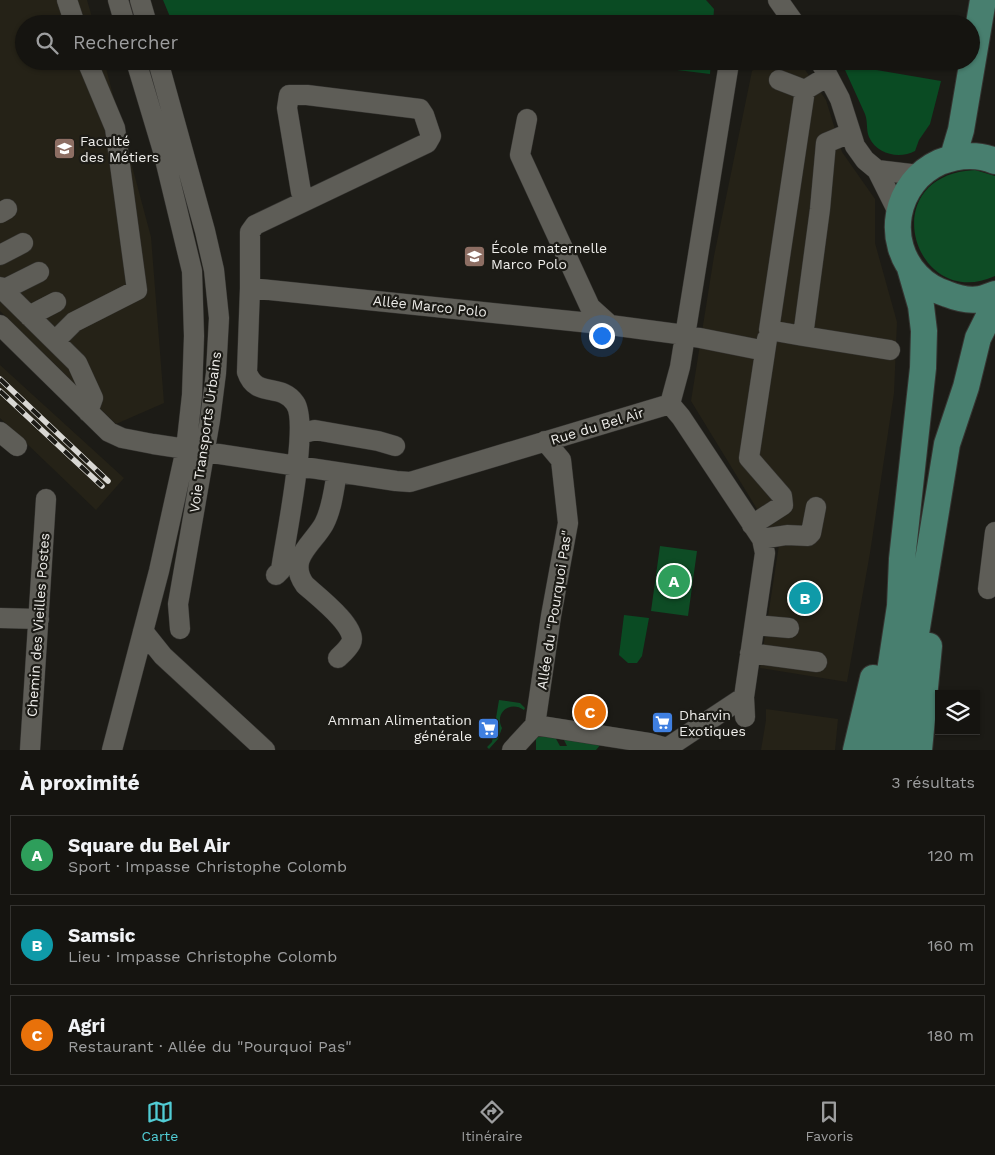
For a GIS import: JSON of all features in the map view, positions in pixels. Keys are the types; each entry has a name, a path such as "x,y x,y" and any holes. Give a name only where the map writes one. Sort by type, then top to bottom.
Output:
{"main road":[{"path":"980,18 983,0"},
{"path":"953,157 961,130 971,70"},
{"path":"878,750 900,606 902,560 923,368 924,331 922,306 910,268 903,254 898,234 898,212 905,193 919,175 934,164 953,157 970,155 995,161"},
{"path":"910,268 923,282 940,292 960,299 980,299 995,294"},
{"path":"897,750 946,444 966,387 978,338 995,304"},
{"path":"856,750 873,676 890,584 902,560"},
{"path":"920,750 934,591 927,570"}],"street":[{"path":"67,0 72,15"},
{"path":"118,0 122,15"},
{"path":"140,0 144,15"},
{"path":"778,0 789,15"},
{"path":"54,341 74,322 137,290 115,128 91,70"},
{"path":"112,750 159,571 195,450 192,395 194,336 192,271 164,150 139,70"},
{"name":"Voie Transports Urbains","path":"161,70 206,230 214,270 219,318 216,364 195,450 178,604 180,629"},
{"path":"728,70 680,367 670,404 681,417 757,532 765,552 744,697 746,718"},
{"path":"757,532 783,505 782,496 749,458 805,90 822,70"},
{"path":"825,70 840,99 854,146 865,160 877,170 898,212"},
{"path":"779,80 805,90"},
{"path":"276,575 280,570 298,465 300,434 297,405 291,397 276,390 256,387 250,382 247,372 250,232 255,224 426,143 431,136 420,109 306,95 289,95 287,108 301,192 307,199"},
{"path":"527,119 520,155 590,307 610,325"},
{"path":"803,336 820,209 826,143 850,133"},
{"path":"877,170 919,175"},
{"path":"0,255 23,243"},
{"path":"39,272 1,289 77,362 93,398 88,412"},
{"name":"Allée Marco Polo","path":"250,288 610,325 685,335 765,351"},
{"path":"29,316 56,302"},
{"name":"Rue du Bel Air","path":"0,325 109,432 122,438 410,482 670,404"},
{"path":"769,330 890,350"},
{"path":"300,434 315,430 378,441 395,446"},
{"path":"0,432 17,446"},
{"name":"Allée du \"Pourquoi Pas\"","path":"535,725 551,616 568,522 561,460 545,441"},
{"path":"337,472 329,513 324,525 306,548 298,568 300,578 347,624 352,633 351,644 338,658"},
{"name":"Chemin des Vieilles Postes","path":"30,750 46,499"},
{"path":"757,532 808,536 811,533 816,507"},
{"path":"988,588 995,532"},
{"path":"0,618 39,619"},
{"path":"755,625 789,628"},
{"path":"143,631 163,656 265,750"},
{"path":"750,653 818,662"},
{"path":"512,750 535,725 642,746 670,746 744,697"}],"shaded area":[{"name":"Faculté des Métiers","path":"0,0 87,0 91,15 15,15 15,70 106,70 151,237 164,403 116,424 0,311"},
{"path":"805,70 826,100 842,152 875,199 875,243 897,322 894,393 870,553 847,682 760,668 779,545 691,401 714,256 752,71"},
{"path":"0,365 124,478 96,510 0,418"},
{"path":"766,709 838,719 835,750 761,750"}],"green space":[{"path":"163,0 706,0 714,9 714,15 169,15"},
{"path":"677,70 710,70 710,74"},
{"path":"845,70 877,70 941,81 930,124 919,140 915,151 896,155 877,148 869,137 865,114"},
{"path":"975,170 995,176 995,276 967,282 943,276 926,260 916,239 915,215 923,194 943,178"},
{"path":"660,546 697,551 688,616 651,611"},
{"path":"624,615 649,618 642,656 637,663 628,663 619,655"},
{"path":"499,700 520,703 525,708 524,710 514,706 509,707 502,713 500,723 502,728 498,739 489,749 487,747 492,742"},
{"path":"536,735 555,737 560,746 567,746 563,738 601,744 596,750 536,750"}],"railway":[{"path":"0,379 108,481"},
{"path":"0,391 102,486"}],"place":[{"name":"Faculté des Métiers","path":"64,149"},
{"name":"École maternelle Marco Polo","path":"475,256"},
{"name":"Square du Bel Air","path":"674,581"},
{"name":"Samsic","path":"805,598"},
{"name":"Agri","path":"590,712"},
{"name":"Dharvin Exotiques","path":"663,723"},
{"name":"Amman Alimentation générale","path":"488,728"}]}
